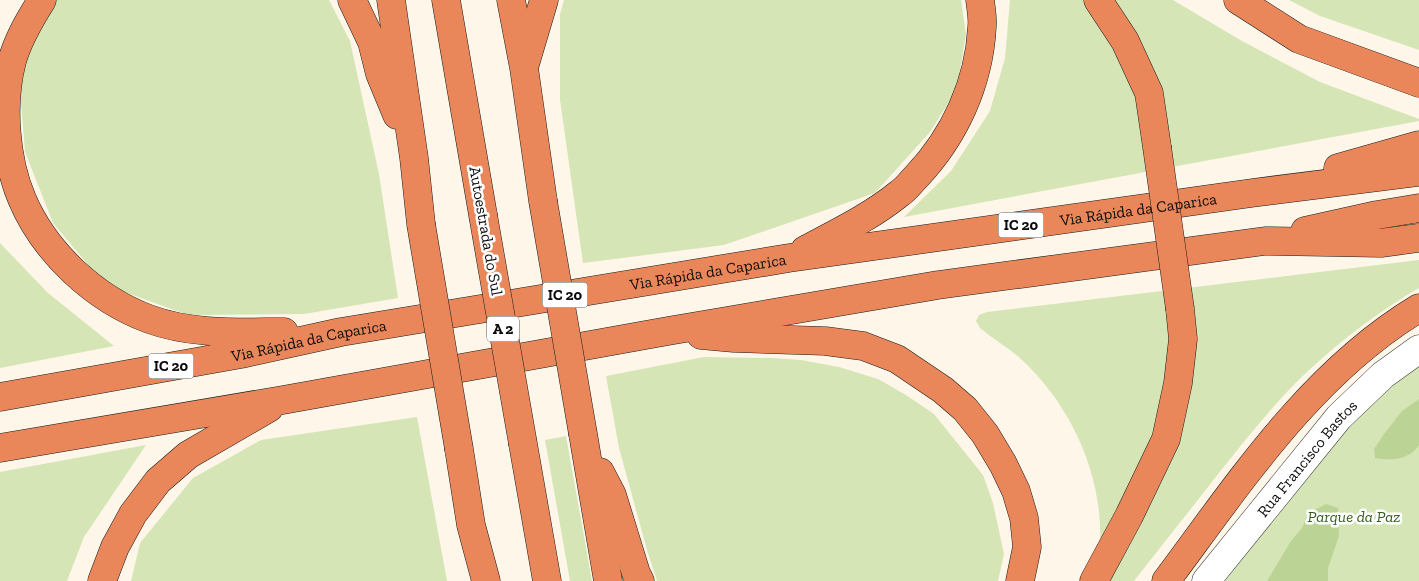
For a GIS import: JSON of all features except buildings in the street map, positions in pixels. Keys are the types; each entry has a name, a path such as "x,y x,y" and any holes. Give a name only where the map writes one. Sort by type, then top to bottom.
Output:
{"highway":[{"path":"42,0 28,23 12,61 6,98 7,131 12,167 22,199 40,232 61,258 87,284 119,305 149,319 182,328 215,332 341,332"},
{"path":"352,0 372,42 380,74 414,158"},
{"path":"391,0 414,158 421,224 471,525 486,581"},
{"name":"Autoestrada do Sul","path":"446,0 547,581"},
{"path":"511,0 524,68 543,201 608,581"},
{"path":"524,68 544,0"},
{"path":"789,258 880,207 901,193 930,162 948,136 966,102 977,66 983,25 980,0"},
{"path":"1094,581 1129,516 1166,439 1178,383 1182,339 1180,309 1149,93 1125,41 1098,0"},
{"path":"1238,0 1299,39 1417,81"},
{"path":"1252,193 1419,145"},
{"name":"Via Rápida da Caparica","path":"0,397 241,354 341,332 789,258 1252,193 1419,172"},
{"path":"0,448 283,400 668,331 938,286 1265,240 1419,208"},
{"path":"1265,240 1381,243 1419,238"},
{"path":"1166,581 1258,459 1294,415 1331,377 1359,352 1390,327 1419,308"},
{"path":"668,331 734,338 825,341 863,346 897,359 943,390 965,408 985,434 1016,491 1024,518 1028,547 1020,581"},
{"path":"102,581 115,547 133,514 158,481 188,455 283,400"},
{"path":"585,440 612,495 640,581"},
{"path":"471,525 472,581"}],"street":[{"name":"Rua Francisco Bastos","path":"1206,581 1339,417 1383,375 1419,349"}],"green space":[{"path":"52,0 329,0 350,41 379,174 398,298 304,314 188,315 105,285 53,223 25,152 18,66"},
{"path":"564,0 961,0 966,34 957,89 930,132 875,193 724,245 583,263 560,100 560,14"},
{"path":"1010,0 1173,0 1242,41 1320,82 1419,119 1419,121 904,217 951,171 990,111 1005,58"},
{"path":"1289,0 1419,0 1419,50 1320,16"},
{"path":"0,243 48,293 114,346 0,368"},
{"path":"1419,260 1419,288 1348,336 1297,382 1251,433 1134,581 1096,581 1100,541 1098,503 1086,457 1077,435 1052,394 1037,375 1020,358 980,328 976,321 979,315 987,312"},
{"path":"704,357 801,360 839,367 878,379 934,414 983,475 993,503 1004,554 998,581 657,581 619,448 606,376"},
{"name":"Parque da Paz","path":"1419,364 1419,581 1224,581 1274,514 1348,426 1395,382"},
{"path":"1419,399 1419,445 1410,454 1399,458 1375,458 1374,449 1384,434 1402,411"},
{"path":"417,417 447,581 131,581 140,543 193,478 261,440"},
{"path":"566,436 592,581 570,581 545,440"},
{"path":"146,445 84,537 67,581 0,581 0,472"},
{"path":"1326,504 1338,508 1339,536 1328,568 1328,581 1267,581 1291,541 1302,528 1309,513"}]}
